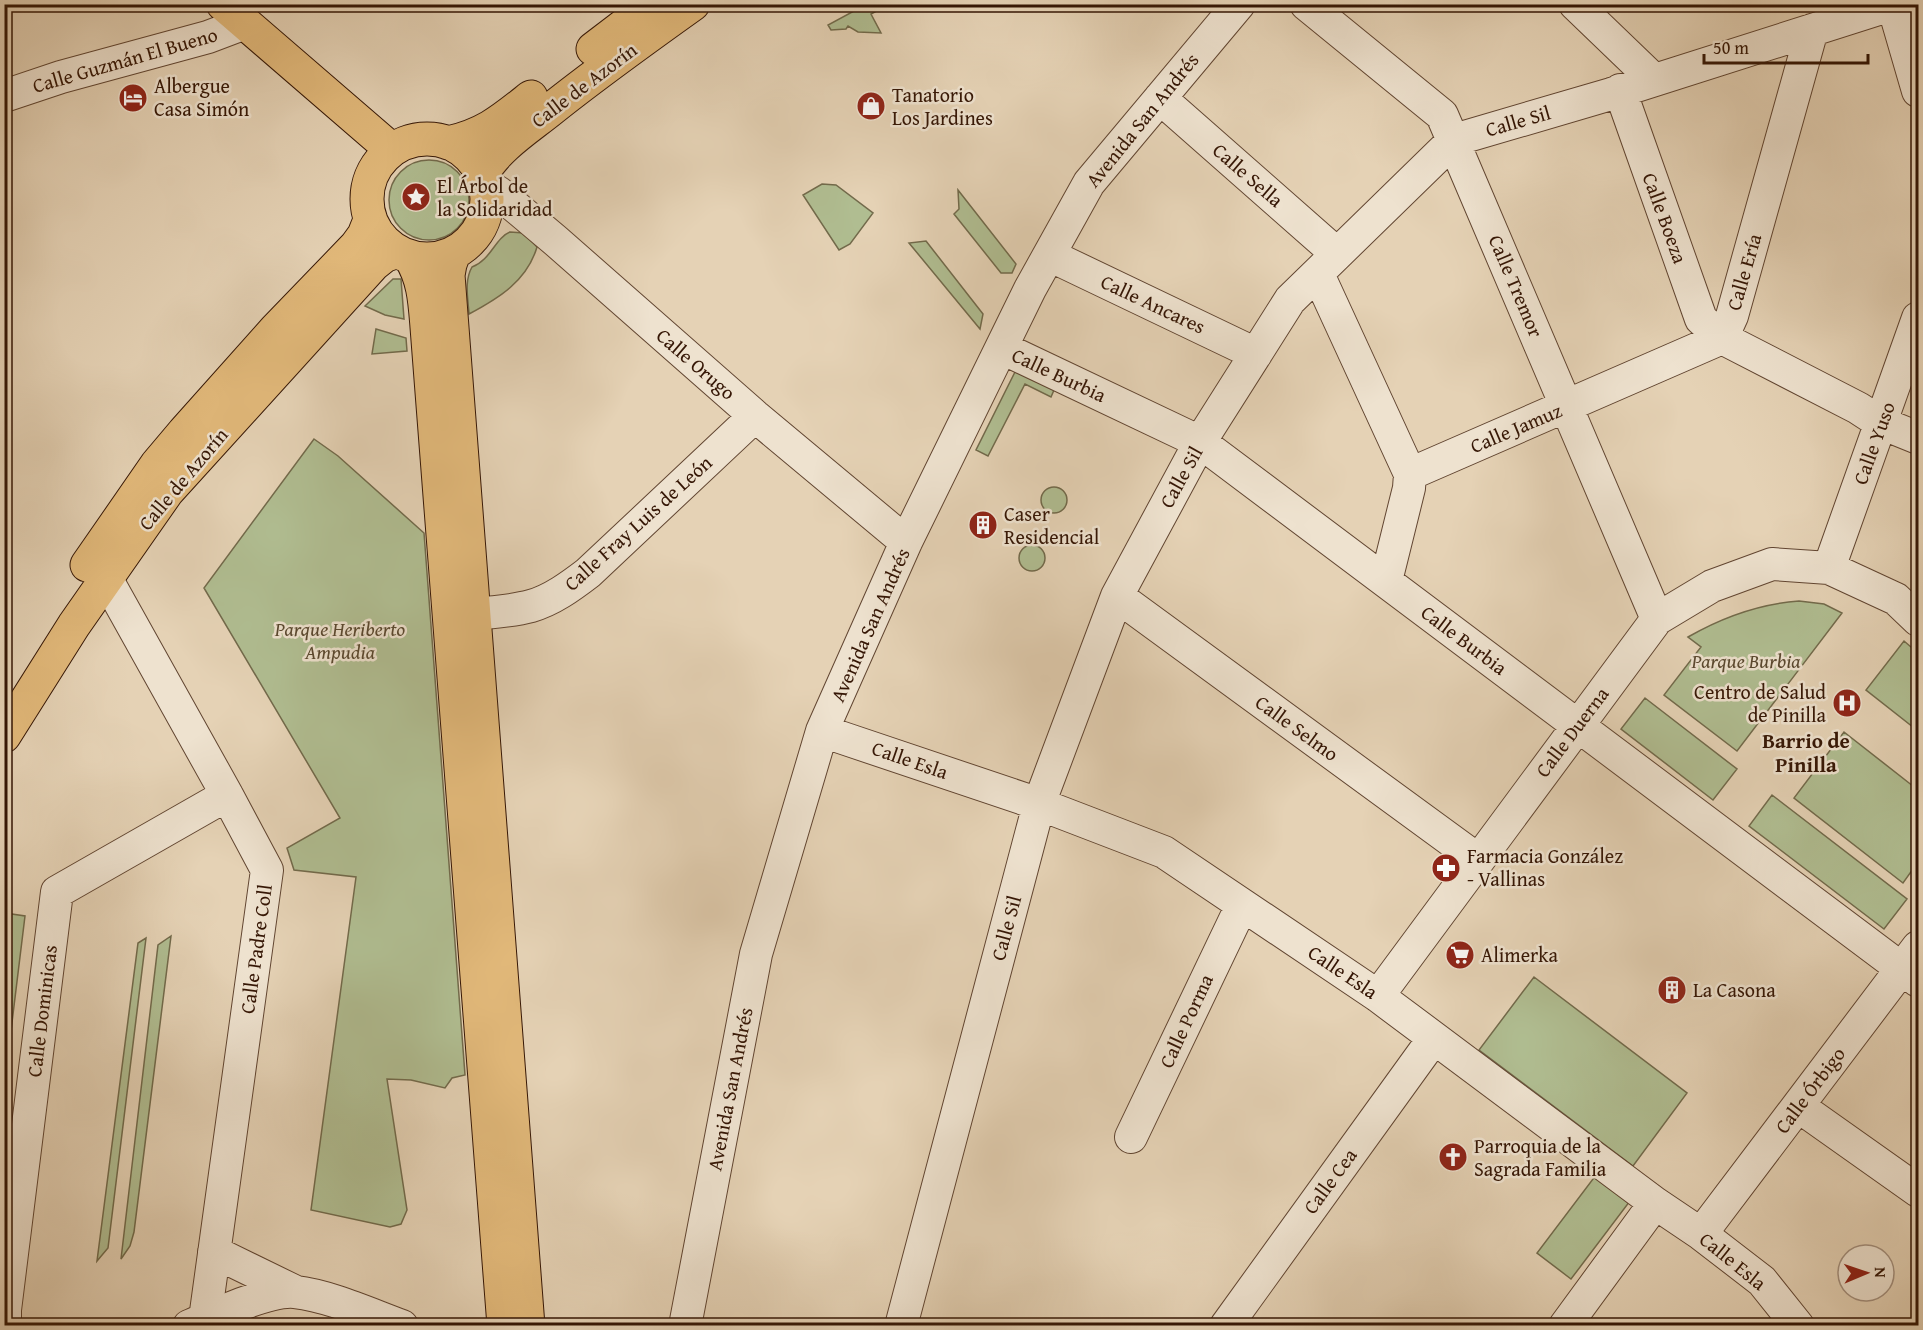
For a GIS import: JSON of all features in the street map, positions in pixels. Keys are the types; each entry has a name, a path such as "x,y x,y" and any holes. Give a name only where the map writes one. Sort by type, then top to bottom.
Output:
{"main road":[{"name":"Calle de Azorín","path":"448,143 470,138 503,120 652,4"},
{"name":"Calle de Azorín","path":"484,179 487,165 516,137 583,84 693,4"},
{"path":"234,14 392,150"},
{"path":"403,254 425,260 454,253 467,244 481,224 487,201 484,179 473,160 462,150 448,143 434,139 419,139 392,150 380,161 372,174 367,205 370,220 377,232 386,243 403,254 418,269 422,282 504,1326"},
{"name":"Calle de Azorín","path":"4,697 72,588 157,464 275,330 356,246 364,235 370,220"},
{"path":"454,253 448,275 528,1326"},
{"name":"Calle de Azorín","path":"4,736 58,649 167,492 374,264 384,256 403,254"}],"street":[{"name":"Avenida San Andrés","path":"686,1326 756,954 822,731 906,542 1049,255 1089,183 1239,4"},
{"name":"Calle Tremor","path":"1306,4 1442,115 1657,619"},
{"path":"1575,4 1654,80"},
{"name":"Calle Sil","path":"901,1326 1039,804 1117,596 1200,442 1290,300 1454,140 1654,80 1825,19 1893,5"},
{"path":"1893,5 1918,91"},
{"name":"Calle Guzmán El Bueno","path":"4,96 61,77 208,37 234,14"},
{"name":"Calle Ería","path":"1722,338 1732,316 1825,19"},
{"name":"Calle Boeza","path":"1620,90 1701,318 1722,338"},
{"name":"Calle Sella","path":"1160,98 1327,264 1410,474"},
{"name":"Calle Orugo","path":"484,179 756,416 906,542"},
{"name":"Calle Ancares","path":"1049,255 1256,354"},
{"name":"Calle Yuso","path":"1829,568 1918,318"},
{"path":"1722,338 1858,408 1881,423 1918,438"},
{"name":"Calle Jamuz","path":"1410,474 1722,338"},
{"name":"Calle Burbia","path":"1002,348 1200,442 1577,724 1913,965"},
{"name":"Calle Fray Luis de León","path":"474,614 530,607 568,588 588,573 756,416"},
{"path":"1386,581 1409,488 1410,474"},
{"name":"Calle Duerna","path":"1378,996 1577,724 1657,619 1712,586 1772,564 1829,568"},
{"path":"1829,568 1896,599 1918,620"},
{"name":"Calle Padre Coll","path":"106,578 267,870 214,1252 197,1322"},
{"name":"Calle Selmo","path":"1117,596 1478,860"},
{"name":"Calle Esla","path":"822,731 1039,804 1164,852 1378,996 1655,1203 1701,1234 1762,1281 1798,1326"},
{"name":"Calle Dominicas","path":"5,1326 5,1310 57,892 227,795"},
{"name":"Calle Porma","path":"1131,1137 1242,905"},
{"name":"Calle Órbigo","path":"1701,1234 1798,1106 1913,965"},
{"name":"Calle Cea","path":"1226,1326 1434,1038"},
{"path":"1798,1106 1918,1191"},
{"path":"1565,1326 1655,1203"},
{"path":"214,1252 294,1291 325,1299 402,1326"},
{"path":"197,1322 273,1293 294,1291"}],"green space":[{"path":"865,5 882,8 871,14 881,33 858,32 848,26 846,29 831,30 828,25"},
{"path":"429,160 444,163 457,172 466,185 469,200 466,215 457,228 444,237 429,240 414,237 401,228 392,215 389,200 392,185 401,172 414,163"},
{"path":"822,184 836,185 873,213 850,244 839,250 803,195"},
{"path":"958,190 1016,264 1012,273 1001,273 954,214 959,209"},
{"path":"510,232 524,233 537,247 532,259 519,279 501,295 469,314 467,284 472,267 484,259 500,239"},
{"path":"926,241 983,314 980,329 909,243"},
{"path":"393,279 401,279 404,319 385,315 365,306"},
{"path":"376,329 406,338 407,351 372,354"},
{"path":"1016,370 1054,390 1051,397 1025,384 988,456 976,450"},
{"name":"Parque Heriberto Ampudia","path":"314,439 338,456 424,533 465,1075 452,1078 445,1088 411,1080 387,1079 407,1210 401,1224 390,1227 311,1210 356,877 294,870 287,848 340,818 204,588"},
{"path":"1054,487 1064,490 1067,500 1064,510 1054,513 1044,510 1041,500 1044,490"},
{"path":"1032,545 1042,548 1045,558 1042,568 1032,571 1022,568 1019,558 1022,548"},
{"name":"Parque Burbia","path":"1799,601 1824,604 1842,613 1737,751 1664,695 1701,647 1688,637 1714,623 1741,613 1769,605"},
{"path":"1904,641 1918,653 1918,731 1866,690"},
{"path":"1645,698 1737,769 1713,800 1621,729"},
{"path":"1844,732 1918,790 1918,862 1903,883 1794,798"},
{"path":"1772,795 1907,899 1884,929 1749,826"},
{"path":"5,913 25,916 9,1047 4,1046"},
{"path":"171,936 134,1232 130,1246 121,1259 158,945"},
{"path":"146,938 108,1248 97,1261 138,943"},
{"path":"1534,977 1687,1093 1633,1166 1479,1050"},
{"path":"1596,1175 1630,1201 1571,1279 1537,1253"}],"place":[{"name":"Albergue Casa Simón","path":"133,98"},
{"name":"Tanatorio Los Jardines","path":"871,106"},
{"name":"El Árbol de la Solidaridad","path":"416,197"},
{"name":"Caser Residencial","path":"983,525"},
{"name":"Centro de Salud de Pinilla","path":"1847,703"},
{"name":"Farmacia González - Vallinas","path":"1446,868"},
{"name":"Alimerka","path":"1460,955"},
{"name":"La Casona","path":"1672,990"},
{"name":"Parroquia de la Sagrada Familia","path":"1453,1157"}],"district":[{"name":"Barrio de Pinilla","path":"1806,753"}]}
